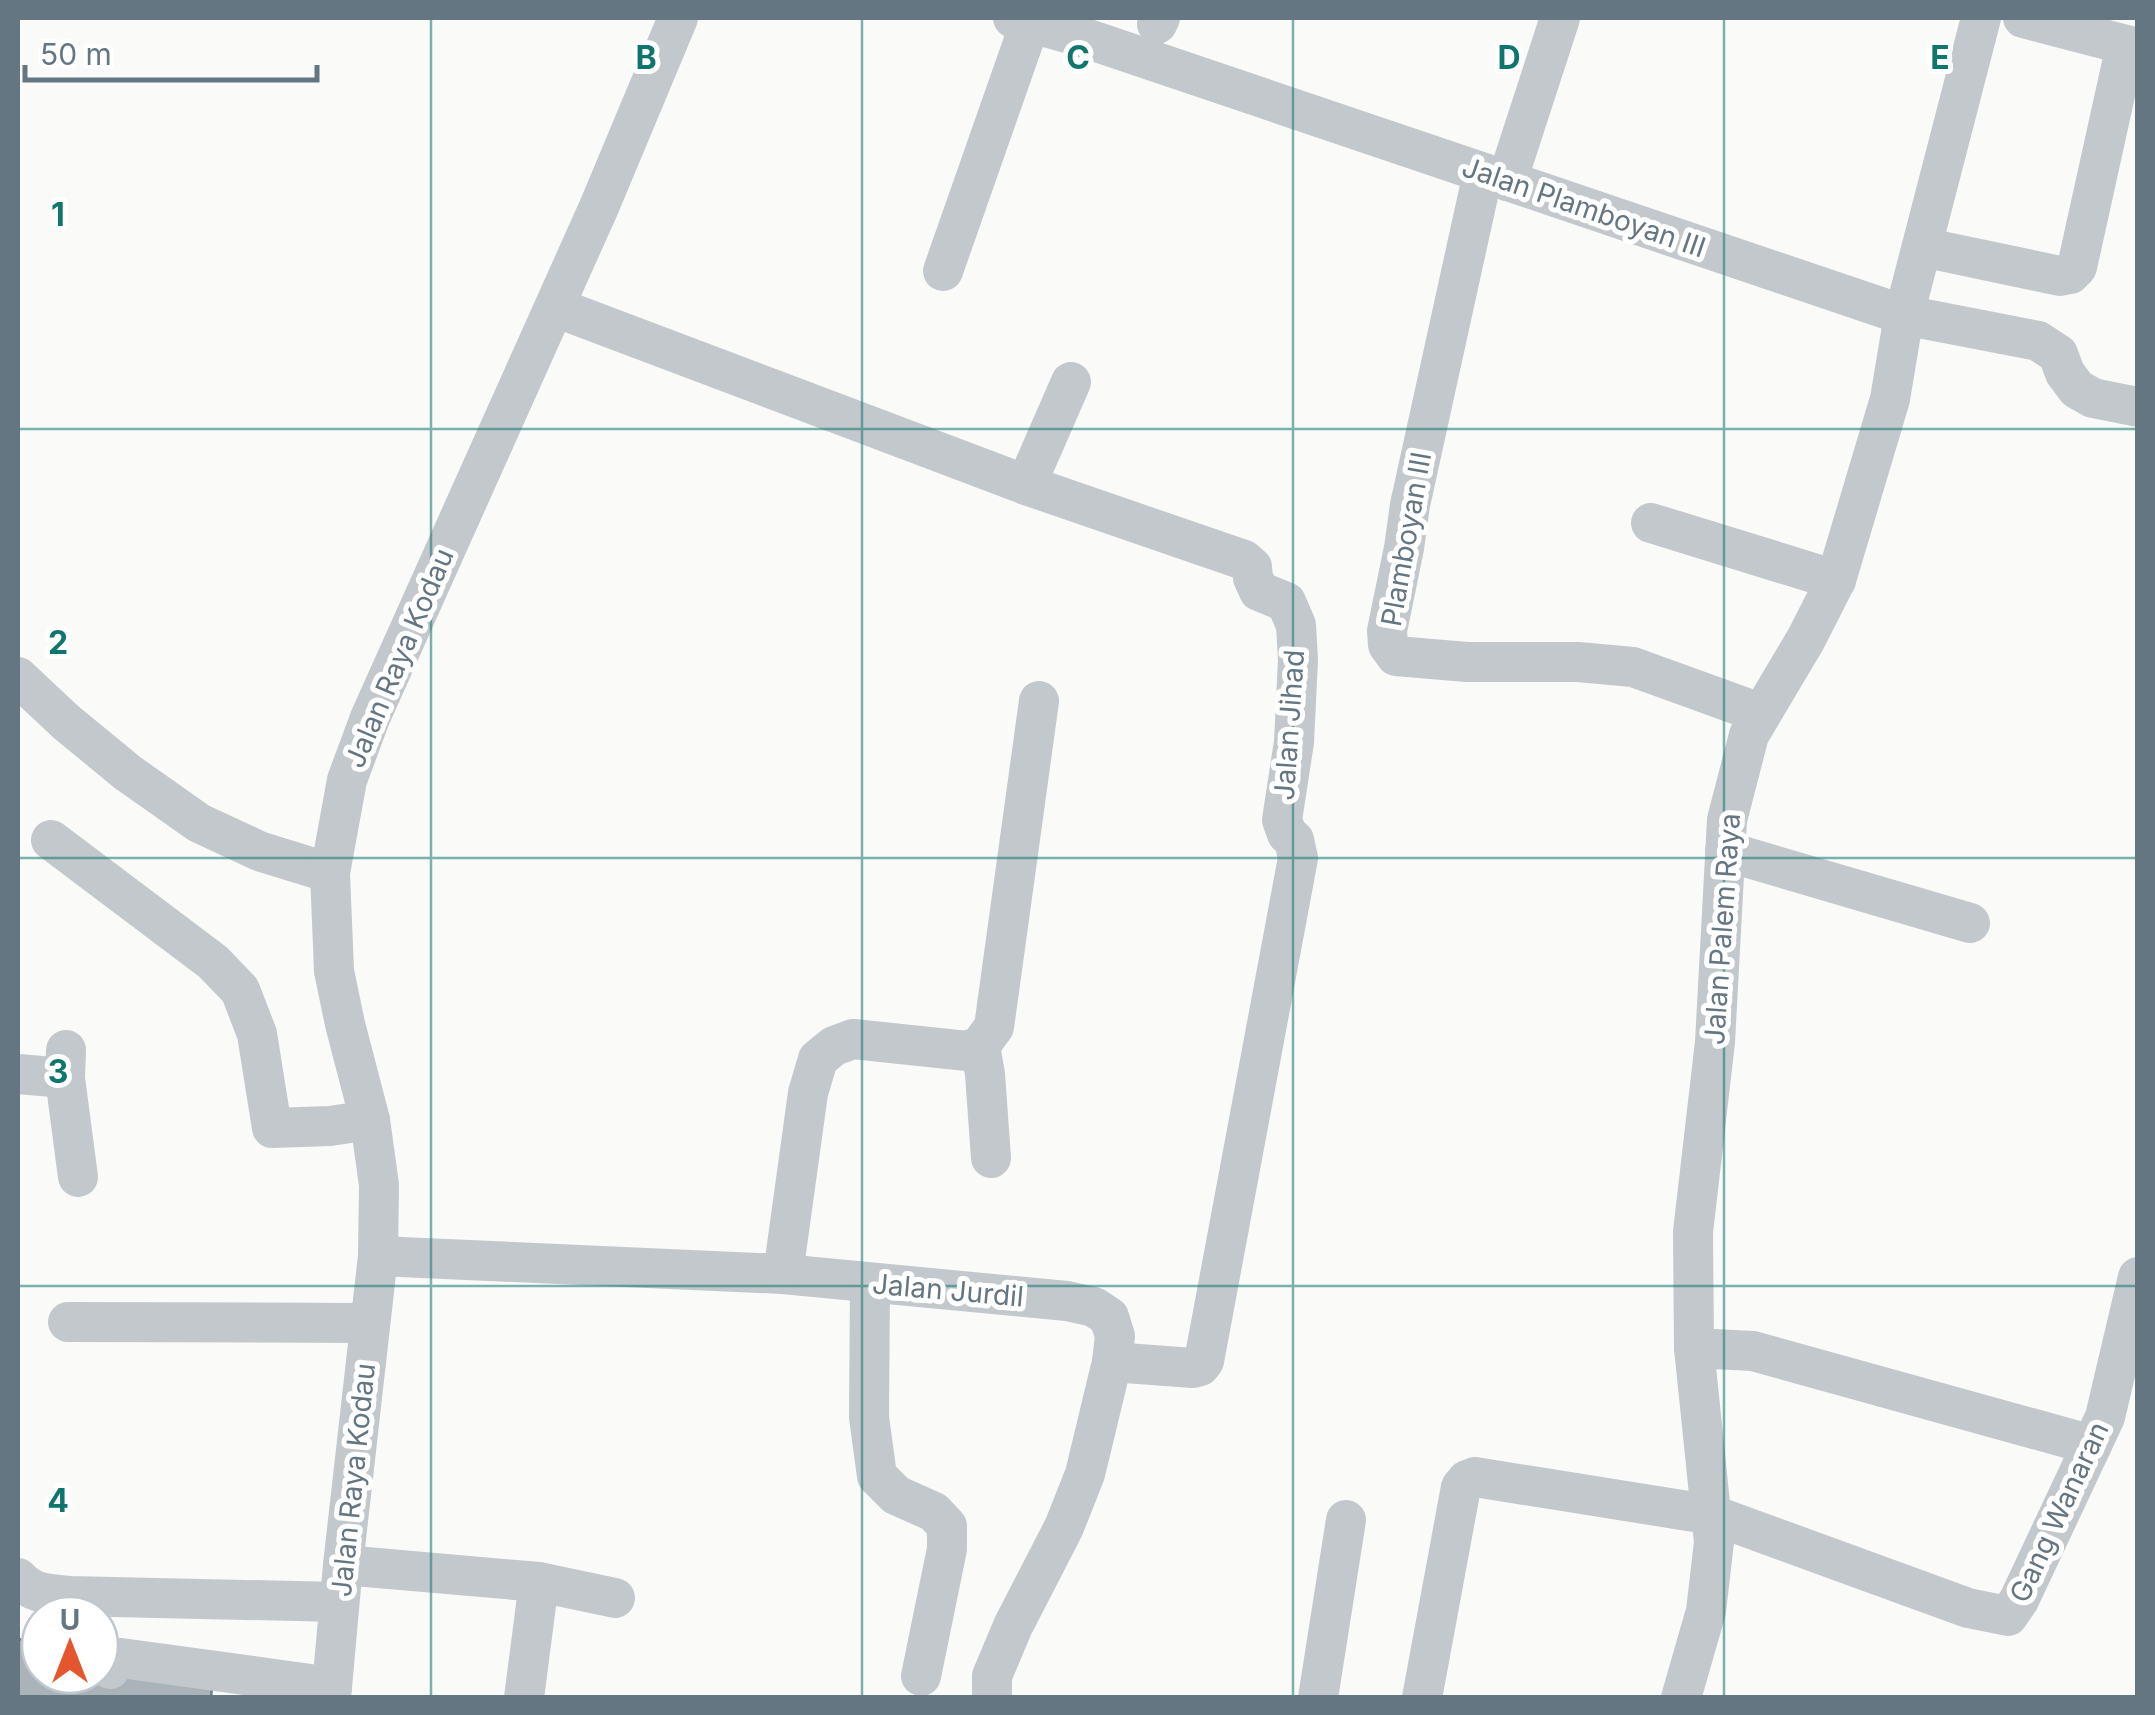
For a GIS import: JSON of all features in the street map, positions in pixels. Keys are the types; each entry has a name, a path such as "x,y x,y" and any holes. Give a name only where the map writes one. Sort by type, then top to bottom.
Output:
{"street":[{"name":"Jalan Raya Kodau","path":"331,1692 378,1256 379,1185 370,1120 334,972 330,873 347,780 370,718 678,18"},
{"path":"1495,177 1560,18"},
{"name":"Jalan Palem Raya","path":"1681,1698 1706,1610 1714,1542 1694,1348 1693,1232 1714,1042 1727,820 1749,735 1836,580 1890,399 1904,315 1981,18"},
{"path":"1922,246 2060,276 2077,267 2132,47 2023,18"},
{"path":"943,271 1022,20"},
{"name":"Jalan Plamboyan III","path":"1022,20 1092,28 1495,177 1904,315 2038,341 2058,354 2065,373 2077,388 2093,398 2138,407"},
{"name":"Plamboyan III","path":"1495,177 1410,505 1387,631 1388,645 1396,656 1632,667 1760,713"},
{"name":"Jalan Jihad","path":"554,307 1026,486 1244,560 1252,567 1259,590 1286,602 1296,625 1298,660 1294,742 1282,820 1294,840 1298,858 1204,1361 1193,1368 1112,1362"},
{"path":"1026,486 1071,382"},
{"path":"1651,523 1836,580"},
{"path":"18,678 128,773 199,823 259,852 330,873"},
{"path":"782,1274 808,1093 818,1059 834,1046 853,1039 967,1051 980,1046 994,1027 1039,701"},
{"path":"18,706 66,722"},
{"path":"51,840 213,962 240,990 258,1034 272,1128 370,1120"},
{"path":"1725,851 1970,923"},
{"path":"980,1046 990,1158"},
{"path":"18,1074 66,1064 78,1177"},
{"name":"Jalan Jurdil","path":"378,1256 782,1274 1094,1306 1109,1317 1114,1336 1112,1362 1085,1474 1064,1527 999,1659 992,1676 992,1698"},
{"name":"Gang Wanaran","path":"1713,1515 1968,1608 2008,1616 2020,1600 2105,1417 2138,1276"},
{"path":"870,1283 869,1417 878,1476 896,1495 934,1512 947,1526 922,1676"},
{"path":"68,1322 370,1323"},
{"path":"1694,1348 1753,1351 2092,1445"},
{"path":"1422,1698 1461,1487 1466,1480 1475,1477 1713,1515"},
{"path":"1318,1698 1346,1520"},
{"path":"18,1578 26,1587 42,1594 69,1596 341,1584 539,1582 615,1598"},
{"path":"524,1698 539,1582"},
{"path":"120,1658 331,1692"}],"building":[{"path":"18,1639 20,1695 120,1695 120,1665 213,1676 211,1698 18,1698"}]}
